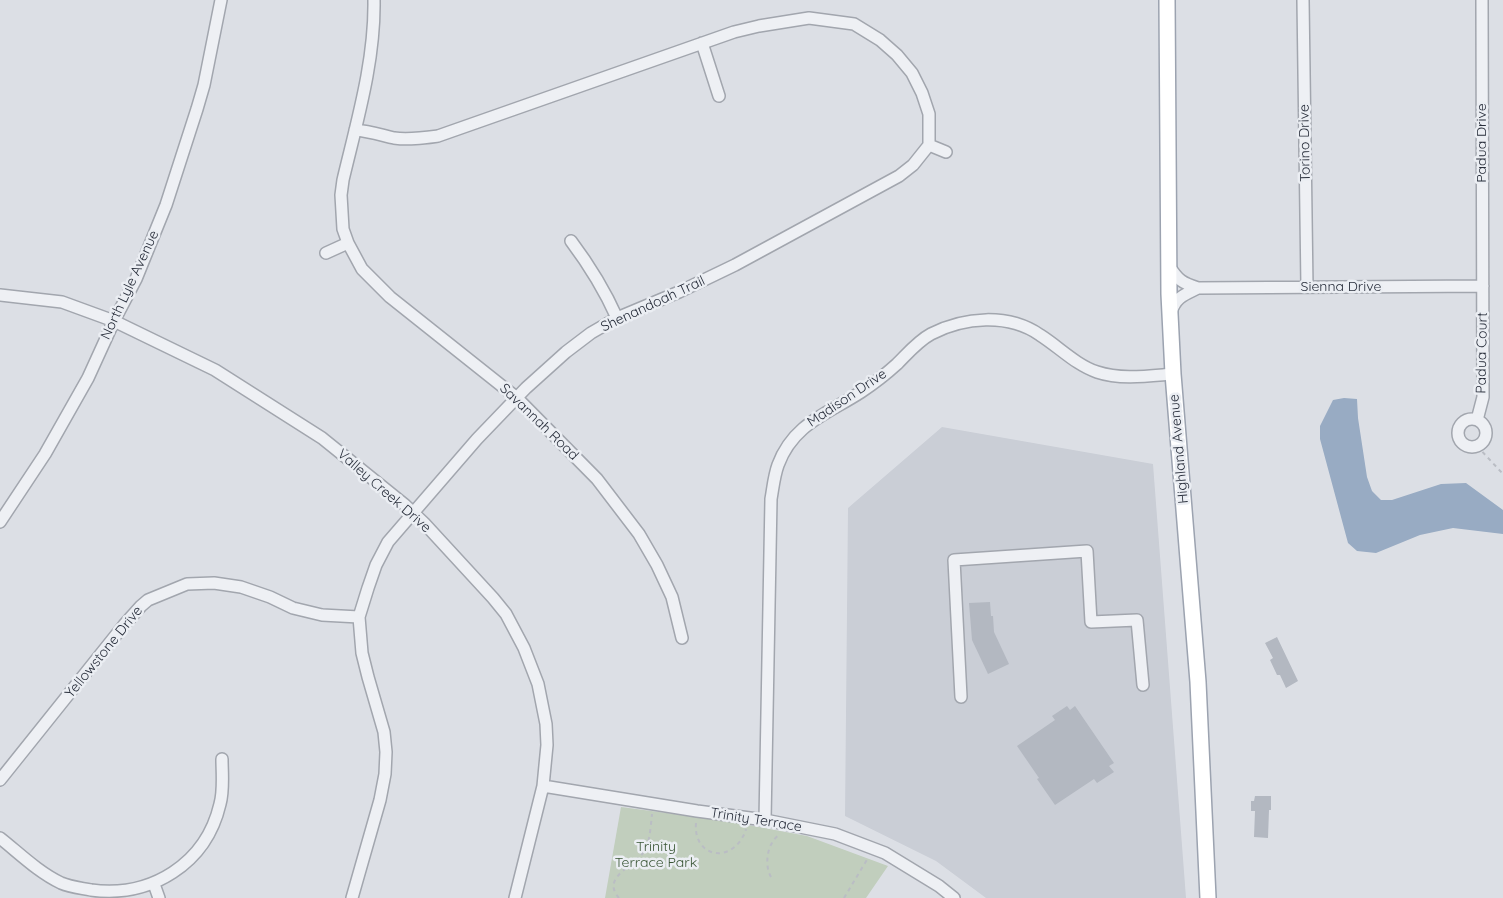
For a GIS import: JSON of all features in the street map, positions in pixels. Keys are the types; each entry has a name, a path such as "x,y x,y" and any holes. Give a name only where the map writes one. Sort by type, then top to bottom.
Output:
{"main road":[{"name":"Highland Avenue","path":"1167,0 1168,264 1172,374 1198,682 1208,898"}],"street":[{"name":"North Lyle Avenue","path":"0,522 45,454 88,378 136,279 166,205 204,85 222,0"},
{"name":"Savannah Road","path":"374,0 374,20 367,72 341,195 343,229 348,243 362,269 390,297 517,398 597,479 639,534 657,565 672,597 682,638"},
{"name":"Torino Drive","path":"1303,0 1307,287"},
{"name":"Padua Drive","path":"1482,0 1483,286"},
{"path":"355,130 408,139 438,136 734,32 809,18 854,24 880,40 897,55 912,73 922,93 929,114 929,145 946,152"},
{"path":"702,43 719,96"},
{"name":"Shenandoah Trail","path":"352,898 380,800 386,760 384,732 362,653 359,617 376,565 388,542 477,439 566,352 617,318 735,265 882,186 913,165 929,145"},
{"path":"571,241 612,306 617,318"},
{"path":"326,254 348,243"},
{"path":"1168,264 1176,277 1188,285 1198,288"},
{"name":"Sienna Drive","path":"1198,288 1483,286"},
{"name":"Padua Court","path":"1476,420 1483,397 1483,286"},
{"path":"1170,316 1174,303 1178,298 1198,288"},
{"name":"Valley Creek Drive","path":"0,295 62,302 114,321 215,370 322,438 413,513 493,598 506,614 524,648 538,684 546,724 547,745 543,786 515,898"},
{"name":"Madison Drive","path":"766,820 771,499 778,464 794,436 816,417 849,399 881,377 926,337 944,329 981,319 1020,325 1038,333 1084,366 1103,374 1143,377 1172,374"},
{"path":"1470,419 1482,424 1485,433 1482,442 1477,446 1470,447 1466,445 1458,435 1462,423 1470,419"},
{"path":"961,697 954,560 1087,551 1091,622 1137,620 1143,685"},
{"name":"Yellowstone Drive","path":"0,780 124,625 148,600 187,584 214,583 241,587 270,597 293,608 322,615 359,617"},
{"path":"0,838 45,874 63,884 99,891 137,890 154,884 186,862 202,844 214,823 221,803 222,759"},
{"name":"Trinity Terrace","path":"543,786 697,811 766,820 835,834 884,853 939,886 954,898"},
{"path":"154,884 159,898"}],"path":[{"path":"1477,446 1503,474"},
{"path":"619,898 614,892 613,882 619,873 641,856 647,846 652,803"},
{"path":"697,811 695,833 706,850 716,853 725,854 736,846 746,833 746,818"},
{"path":"772,877 768,872 768,854 775,838 794,825"},
{"path":"844,898 866,864 872,849"}],"shaded area":[{"path":"942,427 1153,464 1186,898 986,898 936,861 845,816 848,508"}],"green space":[{"name":"Trinity Terrace Park","path":"621,807 727,821 807,836 888,866 866,898 605,898"}],"water":[{"path":"1344,398 1357,399 1367,477 1372,491 1381,500 1392,500 1441,484 1466,483 1503,510 1503,534 1453,528 1420,535 1376,553 1357,551 1348,543 1320,439 1320,426 1333,400"}],"building":[{"path":"990,602 994,632 1009,664 988,674 972,640 969,603"},
{"path":"1277,637 1298,681 1286,688 1270,660 1273,658 1265,643"},
{"path":"1067,706 1070,710 1075,706 1114,763 1109,766 1114,772 1097,783 1094,779 1055,805 1017,746 1055,720 1052,716"},
{"path":"1255,796 1271,796 1268,838 1254,837 1255,811 1251,811 1251,801 1254,801"}]}
